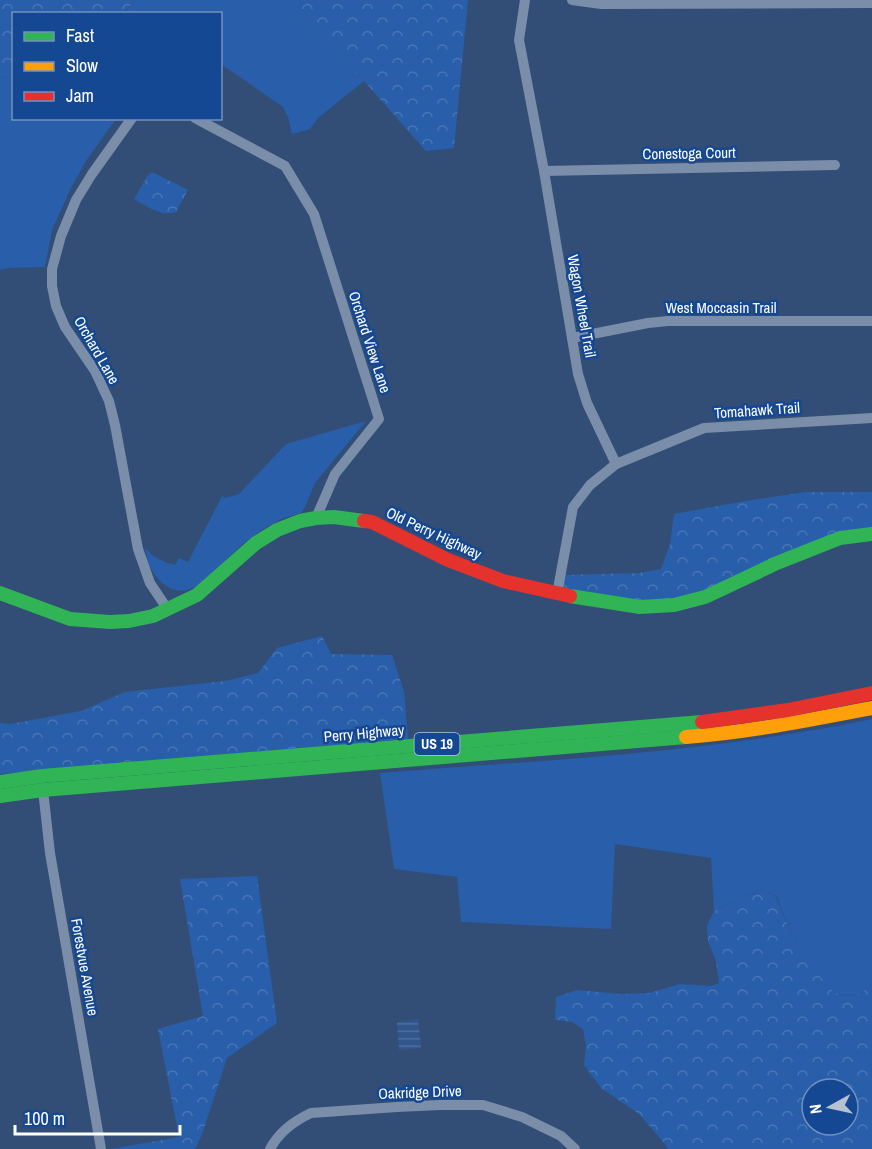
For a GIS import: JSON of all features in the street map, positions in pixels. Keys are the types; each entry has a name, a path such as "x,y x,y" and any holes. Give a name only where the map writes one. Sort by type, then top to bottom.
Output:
{"main road":[{"name":"Old Perry Highway","path":"0,592 70,619 129,621 153,616 197,595 256,543 277,530 300,521 334,517 372,522 448,560 503,581 557,594 640,607 674,605 705,597 777,563 840,538 872,534"},
{"name":"Perry Highway","path":"0,782 42,776 709,721 788,710 872,693"},
{"name":"Perry Highway","path":"0,796 43,790 711,735 790,724 872,708"}],"street":[{"name":"Wagon Wheel Trail","path":"525,0 519,40 572,338 583,390 616,464"},
{"path":"572,0 601,4 872,3"},
{"name":"Orchard Lane","path":"131,120 76,200 61,236 52,269 52,286 56,306 65,327 95,371 109,401 138,549 150,583 168,610"},
{"name":"Orchard View Lane","path":"199,120 285,166 314,214 379,419 335,474 316,518"},
{"name":"Conestoga Court","path":"544,171 835,165"},
{"name":"West Moccasin Trail","path":"572,338 668,321 872,321"},
{"name":"Tomahawk Trail","path":"616,464 704,428 872,418"},
{"path":"557,594 573,507 590,485 616,464"},
{"name":"Forestvue Avenue","path":"43,790 50,853 101,1149"},
{"name":"Oakridge Drive","path":"270,1149 284,1130 296,1120 311,1113 440,1105 483,1105 522,1117 561,1136 575,1149"}],"green space":[{"path":"0,0 136,0 124,12 12,12 12,79 0,77"},
{"path":"136,0 297,0 297,15 364,81 318,118 310,129 292,134 283,107 222,65 222,12 125,12"},
{"path":"297,0 468,0 454,148 426,151 364,81 297,15"},
{"path":"0,77 12,79 12,120 115,120 86,161 71,188 52,230 45,267 0,270"},
{"path":"151,173 188,190 176,212 159,212 134,199"},
{"path":"366,421 315,483 301,513 281,519 265,528 244,543 199,585 191,589 171,588 154,574 145,548 153,556 169,564 175,565 179,558 188,562 222,496 225,498 239,494 286,444"},
{"path":"806,492 872,492 872,534 674,605 557,594 560,575 639,573 661,569 670,544 674,514"},
{"path":"322,636 331,654 392,655 404,692 408,739 0,774 0,723 10,724 81,711 125,692 225,681 258,673 277,648"},
{"path":"872,719 872,985 859,993 839,994 829,988 810,963 789,927 777,897 761,889 714,911 711,858 615,844 611,929 461,922 457,877 394,869 380,773 688,748 811,731"},
{"path":"257,876 277,1023 227,1058 195,1149 111,1149 179,1137 158,1029 203,1016 180,879"},
{"path":"761,889 776,897 797,942 834,992 854,995 872,985 872,1149 668,1149 639,1114 601,1088 584,1065 586,1046 583,1029 572,1022 555,1020 556,997 577,990 620,994 649,993 680,984 711,986 719,983 716,961 708,941 707,926 714,911"}],"shaded area":[{"path":"418,1019 421,1048 399,1050 397,1022"}],"traffic: fast":[{"path":"0,593 70,619 129,621 153,616 197,595 256,543 277,530 300,521 316,518 334,517 364,521"},
{"path":"570,596 640,607 674,605 705,597 777,563 840,538 872,534"},
{"path":"0,782 42,776 702,722"},
{"path":"0,796 43,790 686,737"}],"traffic: slow":[{"path":"686,737 756,729 872,708"}],"traffic: jam":[{"path":"364,521 372,522 448,560 503,581 570,596"},
{"path":"702,722 788,710 872,693"}]}
